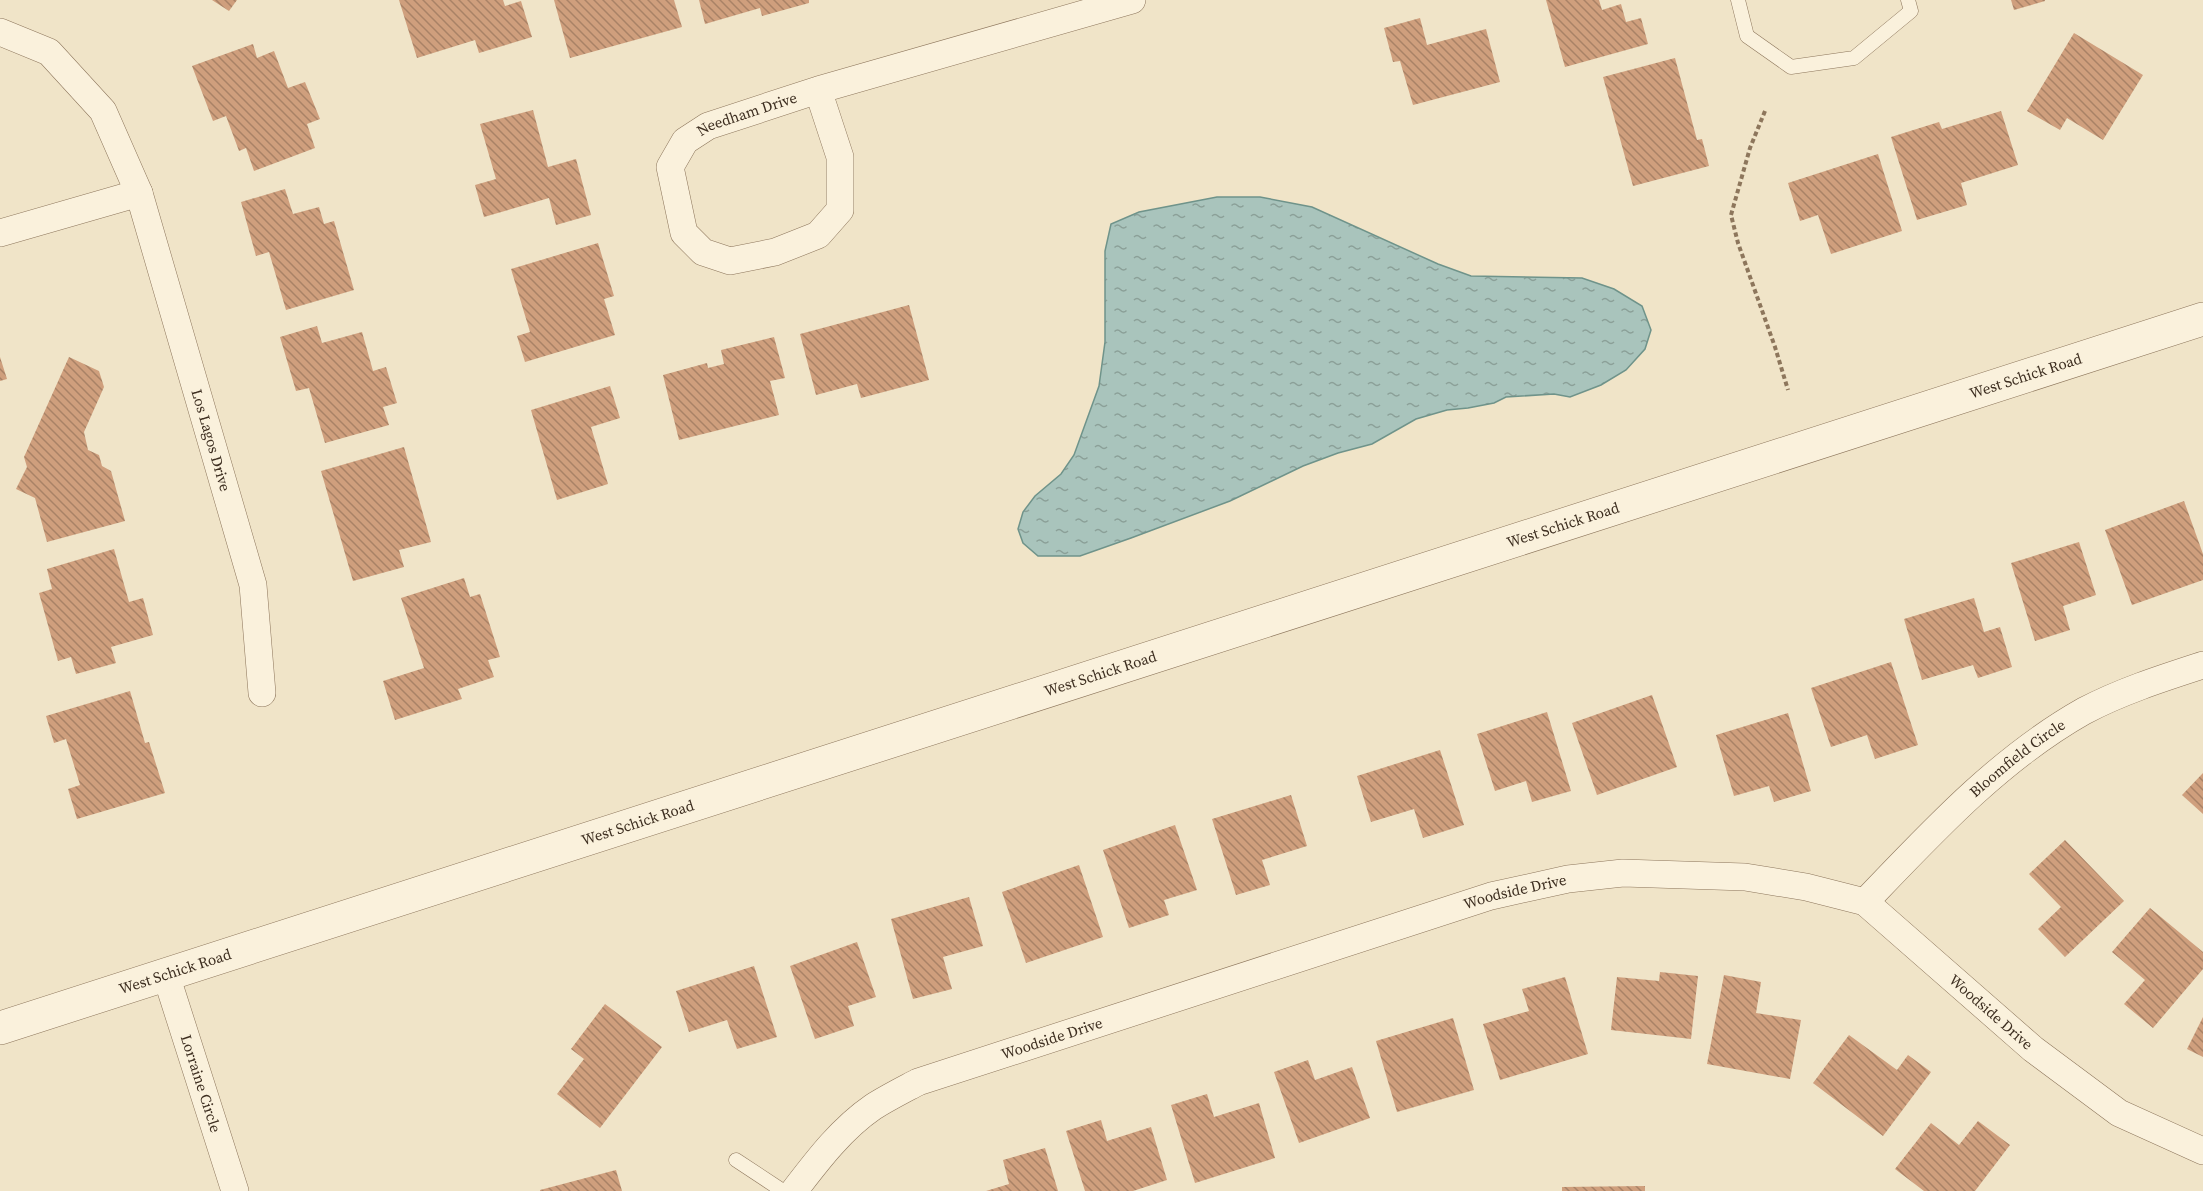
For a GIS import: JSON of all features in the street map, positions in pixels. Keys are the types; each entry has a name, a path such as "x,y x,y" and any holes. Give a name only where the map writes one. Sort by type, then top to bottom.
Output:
{"street":[{"name":"Needham Drive","path":"818,90 840,157 840,210 818,235 776,252 730,261 703,252 684,233 670,167 685,141 708,126 818,90 1132,0"},
{"name":"Los Lagos Drive","path":"0,32 49,52 103,111 139,193 253,585 262,693"},
{"path":"0,233 139,193"},
{"name":"West Schick Road","path":"0,1028 2203,319"},
{"name":"Bloomfield Circle","path":"1865,902 1943,821 2023,752 2084,711 2145,683 2203,665"},
{"name":"Woodside Drive","path":"794,1187 825,1151 855,1122 873,1107 918,1082 1491,896 1568,879 1623,873 1745,877 1806,887 1865,902 2033,1049 2119,1113 2203,1151"},
{"name":"Lorraine Circle","path":"166,975 235,1191"}],"lane":[{"path":"1738,0 1747,36 1791,67 1854,58 1911,11 1908,0"},
{"path":"736,1160 794,1187"}],"path":[{"path":"1765,111 1750,148 1731,215 1738,243 1788,390"}],"water":[{"path":"1217,197 1260,197 1312,207 1438,264 1471,276 1582,278 1614,289 1642,306 1651,330 1645,349 1626,370 1601,385 1570,397 1554,394 1506,397 1494,403 1447,410 1416,419 1372,444 1303,466 1230,501 1131,538 1080,556 1038,556 1023,543 1018,529 1023,512 1035,496 1061,474 1074,455 1099,386 1105,342 1105,251 1111,224 1139,212"}],"building":[{"path":"212,0 237,0 229,11"},
{"path":"399,0 503,0 505,6 521,1 532,37 479,53 475,40 417,58"},
{"path":"554,0 674,0 682,27 570,58"},
{"path":"699,0 809,0 809,3 762,16 760,8 705,24"},
{"path":"1546,0 1599,0 1602,10 1621,4 1626,22 1641,18 1648,44 1565,67"},
{"path":"2011,0 2045,0 2045,1 2014,10"},
{"path":"1420,18 1427,45 1486,29 1500,82 1413,105 1400,61 1393,62 1384,28"},
{"path":"2074,33 2143,75 2103,140 2067,118 2060,130 2027,111"},
{"path":"253,44 257,58 274,51 288,88 305,82 320,119 307,124 315,148 254,171 246,148 239,151 226,116 213,121 192,66"},
{"path":"1675,58 1697,140 1702,139 1709,166 1633,186 1603,77"},
{"path":"533,110 548,167 576,159 591,215 556,225 549,198 484,217 475,185 496,179 480,124"},
{"path":"2001,111 2018,165 1961,183 1967,205 1917,220 1891,137 1939,122 1942,129"},
{"path":"1878,154 1902,231 1831,254 1818,215 1800,221 1788,183"},
{"path":"285,189 293,214 319,207 324,224 334,221 354,290 286,310 269,252 256,256 241,202"},
{"path":"598,243 614,296 604,299 615,335 525,362 517,336 530,332 511,269"},
{"path":"909,305 929,380 861,398 857,384 816,395 800,334"},
{"path":"317,326 322,343 362,332 373,371 386,367 397,403 383,407 389,425 325,443 309,388 296,391 280,337"},
{"path":"774,337 785,378 770,381 779,415 679,440 663,375 707,363 708,368 724,364 721,350"},
{"path":"0,357 7,379 0,381"},
{"path":"69,357 99,371 104,387 84,432 88,450 99,455 102,466 111,471 125,521 47,542 35,498 16,489 27,467 24,457"},
{"path":"610,386 620,418 591,427 608,484 557,500 531,410"},
{"path":"404,447 431,542 399,550 404,567 353,581 321,471"},
{"path":"2184,501 2203,554 2203,580 2132,605 2105,530"},
{"path":"2079,542 2096,595 2063,606 2070,630 2035,641 2011,563"},
{"path":"114,549 129,602 143,598 153,635 111,647 116,663 76,674 71,657 58,661 39,593 52,589 47,569"},
{"path":"464,578 470,597 480,594 500,657 488,660 494,677 458,689 462,699 395,720 383,681 424,668 401,598"},
{"path":"1974,598 1984,632 2000,627 2012,667 1978,678 1973,665 1922,680 1904,619"},
{"path":"1891,662 1918,745 1875,759 1867,735 1831,747 1811,688"},
{"path":"130,691 145,743 149,742 165,793 77,819 68,789 80,785 66,739 54,743 46,716"},
{"path":"1652,695 1677,767 1597,795 1572,723"},
{"path":"1547,712 1571,791 1532,802 1526,781 1495,791 1477,734"},
{"path":"1788,713 1811,791 1774,802 1769,786 1734,796 1716,735"},
{"path":"1440,750 1464,825 1423,838 1414,809 1371,822 1357,776"},
{"path":"2203,773 2203,814 2182,795"},
{"path":"1291,795 1307,846 1262,860 1270,885 1236,895 1212,819"},
{"path":"1175,825 1197,890 1164,900 1169,915 1129,928 1103,850"},
{"path":"2065,840 2124,901 2065,957 2038,929 2061,907 2029,874"},
{"path":"1079,865 1103,937 1026,963 1002,892"},
{"path":"969,897 983,946 943,957 952,989 913,999 891,919"},
{"path":"2150,908 2203,952 2203,969 2153,1028 2124,1004 2145,980 2112,952"},
{"path":"857,942 876,997 848,1006 854,1026 815,1039 790,966"},
{"path":"754,966 777,1037 737,1049 727,1020 689,1032 676,991"},
{"path":"1660,972 1698,976 1691,1039 1611,1030 1617,977 1659,981"},
{"path":"1724,975 1761,982 1756,1013 1801,1020 1790,1079 1707,1064"},
{"path":"1565,977 1588,1054 1500,1080 1483,1024 1529,1011 1522,989"},
{"path":"605,1004 662,1047 600,1128 557,1094 584,1059 571,1049"},
{"path":"2203,1017 2203,1057 2187,1049"},
{"path":"1453,1018 1474,1090 1397,1112 1376,1041"},
{"path":"1849,1035 1897,1070 1908,1055 1931,1072 1883,1136 1813,1083"},
{"path":"1308,1060 1315,1080 1352,1067 1370,1118 1299,1143 1274,1072"},
{"path":"1207,1094 1214,1117 1259,1103 1275,1158 1195,1183 1171,1105"},
{"path":"1101,1120 1107,1141 1151,1127 1167,1180 1133,1191 1085,1191 1066,1131"},
{"path":"1978,1121 2010,1145 1975,1191 1924,1191 1895,1169 1931,1123 1959,1145"},
{"path":"1045,1148 1058,1191 986,1191 1009,1184 1003,1160"},
{"path":"616,1170 622,1191 540,1191 540,1190"},
{"path":"1645,1186 1645,1191 1562,1191 1562,1187"}]}
